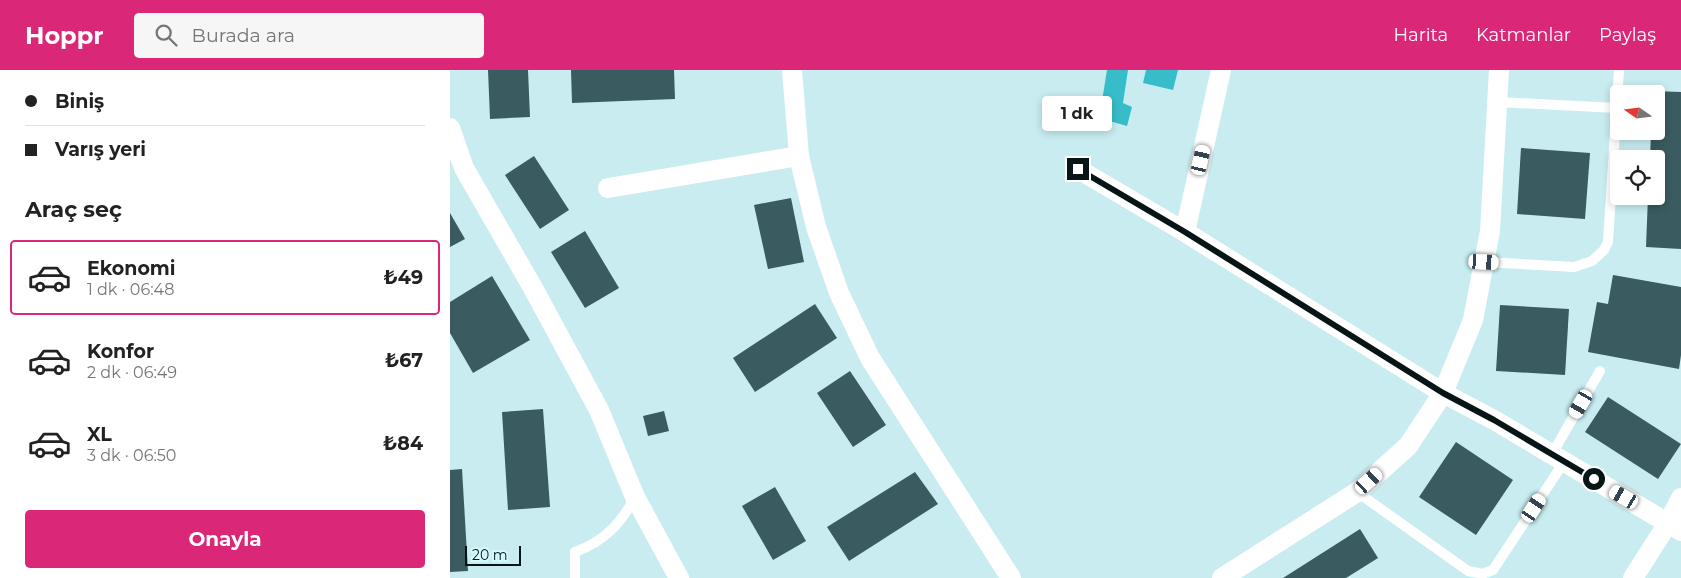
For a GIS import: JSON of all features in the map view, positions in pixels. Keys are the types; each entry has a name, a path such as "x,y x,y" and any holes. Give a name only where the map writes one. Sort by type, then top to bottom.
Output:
{"street":[{"path":"792,70 798,156 816,227 839,293 870,358 1011,578"},
{"path":"1185,232 1222,70"},
{"path":"1222,578 1357,492 1408,446 1443,393 1473,320 1490,231 1499,70"},
{"path":"450,128 464,168 533,288 599,410 635,497 679,578"},
{"path":"608,188 798,156"},
{"path":"1078,169 1185,232 1443,393 1494,420 1675,527"},
{"path":"1633,578 1675,527 1681,498"}],"lane":[{"path":"1618,85 1619,70"},
{"path":"1498,102 1610,108"},
{"path":"1484,262 1574,267 1585,265 1599,257 1608,242 1615,140"},
{"path":"1357,492 1468,571 1482,574 1493,570 1558,458 1600,371"},
{"path":"576,578 575,552 590,547 612,530 621,520 635,497"}],"water":[{"path":"1107,70 1128,70 1123,103 1132,107 1127,126 1106,120 1102,101"},
{"path":"1146,70 1178,70 1173,90 1143,83"}],"building":[{"path":"488,70 528,70 530,117 490,119"},
{"path":"571,70 674,70 675,99 572,103"},
{"path":"1665,91 1681,92 1681,249 1646,247 1648,205 1665,205 1665,150 1650,150 1651,140 1665,140"},
{"path":"1521,148 1590,153 1585,219 1517,214"},
{"path":"534,156 569,210 540,229 505,175"},
{"path":"791,198 804,262 768,269 754,205"},
{"path":"450,213 465,239 450,247"},
{"path":"585,231 619,288 585,308 551,252"},
{"path":"1613,275 1681,287 1681,355 1679,369 1588,352 1597,302 1608,304"},
{"path":"492,276 530,340 473,373 450,333 450,302"},
{"path":"815,304 837,338 755,392 733,358"},
{"path":"1500,305 1569,309 1565,375 1496,371"},
{"path":"850,371 886,425 853,447 817,393"},
{"path":"1608,397 1681,444 1658,479 1585,432"},
{"path":"543,409 550,507 508,510 502,412"},
{"path":"664,411 669,431 648,436 643,416"},
{"path":"1456,442 1513,480 1476,535 1419,497"},
{"path":"462,469 468,571 450,572 450,470"},
{"path":"915,472 938,504 849,561 827,527"},
{"path":"775,487 806,541 773,560 742,506"},
{"path":"1360,529 1378,558 1346,578 1283,578"}],"route":[{"path":"1078,169 1185,232 1443,393 1494,420 1594,479"}]}
